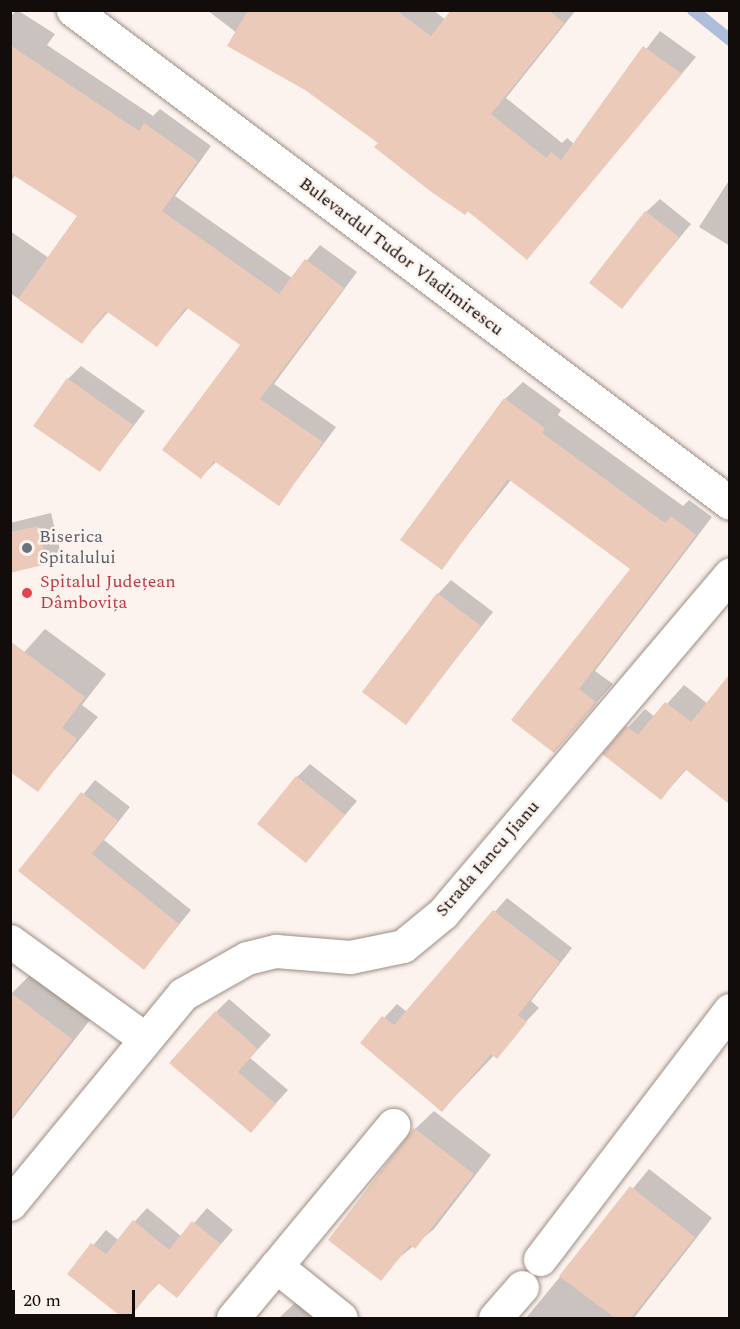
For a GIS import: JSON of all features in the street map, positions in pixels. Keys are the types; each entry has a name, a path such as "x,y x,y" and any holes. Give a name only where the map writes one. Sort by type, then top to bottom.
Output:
{"street":[{"name":"Bulevardul Tudor Vladimirescu","path":"73,10 729,503"},
{"name":"Strada Iancu Jianu","path":"10,1203 144,1038 183,994 247,958 276,951 350,957 403,946 443,913 493,857 729,574"},
{"path":"10,941 144,1038"},
{"path":"540,1259 729,1010"},
{"path":"233,1318 393,1125"},
{"path":"276,1266 341,1318"},
{"path":"495,1318 522,1287"}],"building":[{"path":"248,10 396,10 431,36 451,10 548,10 564,23 491,114 546,158 551,152 561,160 643,46 682,74 527,260 468,211 465,215 430,191 374,147 378,143 305,90 227,46"},
{"path":"10,45 139,131 144,123 198,161 162,211 279,294 305,259 344,288 260,399 323,442 279,506 214,461 201,479 162,450 240,345 186,307 157,347 106,311 82,344 18,299 77,216 10,173"},
{"path":"645,211 679,237 622,309 589,283"},
{"path":"67,378 133,425 100,472 33,426"},
{"path":"504,398 545,428 542,433 665,523 671,516 696,535 579,689 597,703 554,753 511,720 630,569 508,479 442,570 400,540"},
{"name":"Biserica Spitalului","path":"38,526 47,564 10,573 10,532"},
{"path":"437,593 481,626 406,725 362,692"},
{"path":"10,641 85,697 62,728 77,739 38,792 10,772"},
{"path":"729,675 729,804 685,769 661,800 602,754 626,726 638,735 665,702 691,722"},
{"path":"296,776 345,815 306,863 257,824"},
{"path":"81,792 118,821 92,854 179,924 144,970 18,871"},
{"path":"493,910 560,962 518,1015 527,1022 497,1059 491,1054 442,1112 360,1043 382,1016 394,1025"},
{"path":"10,992 72,1039 10,1120"},
{"path":"215,1011 258,1049 238,1072 276,1104 251,1133 169,1063"},
{"path":"414,1128 474,1174 415,1249 410,1245 381,1281 328,1240"},
{"path":"630,1186 695,1237 631,1318 615,1318 559,1276"},
{"path":"133,1220 169,1250 192,1221 221,1244 177,1298 158,1283 129,1318 123,1318 67,1274 91,1243 106,1254"}],"waterway":[{"path":"693,10 730,40"}],"place":[{"name":"Biserica Spitalului","path":"27,548"},
{"name":"Spitalul Județean Dâmbovița","path":"27,593"}]}
